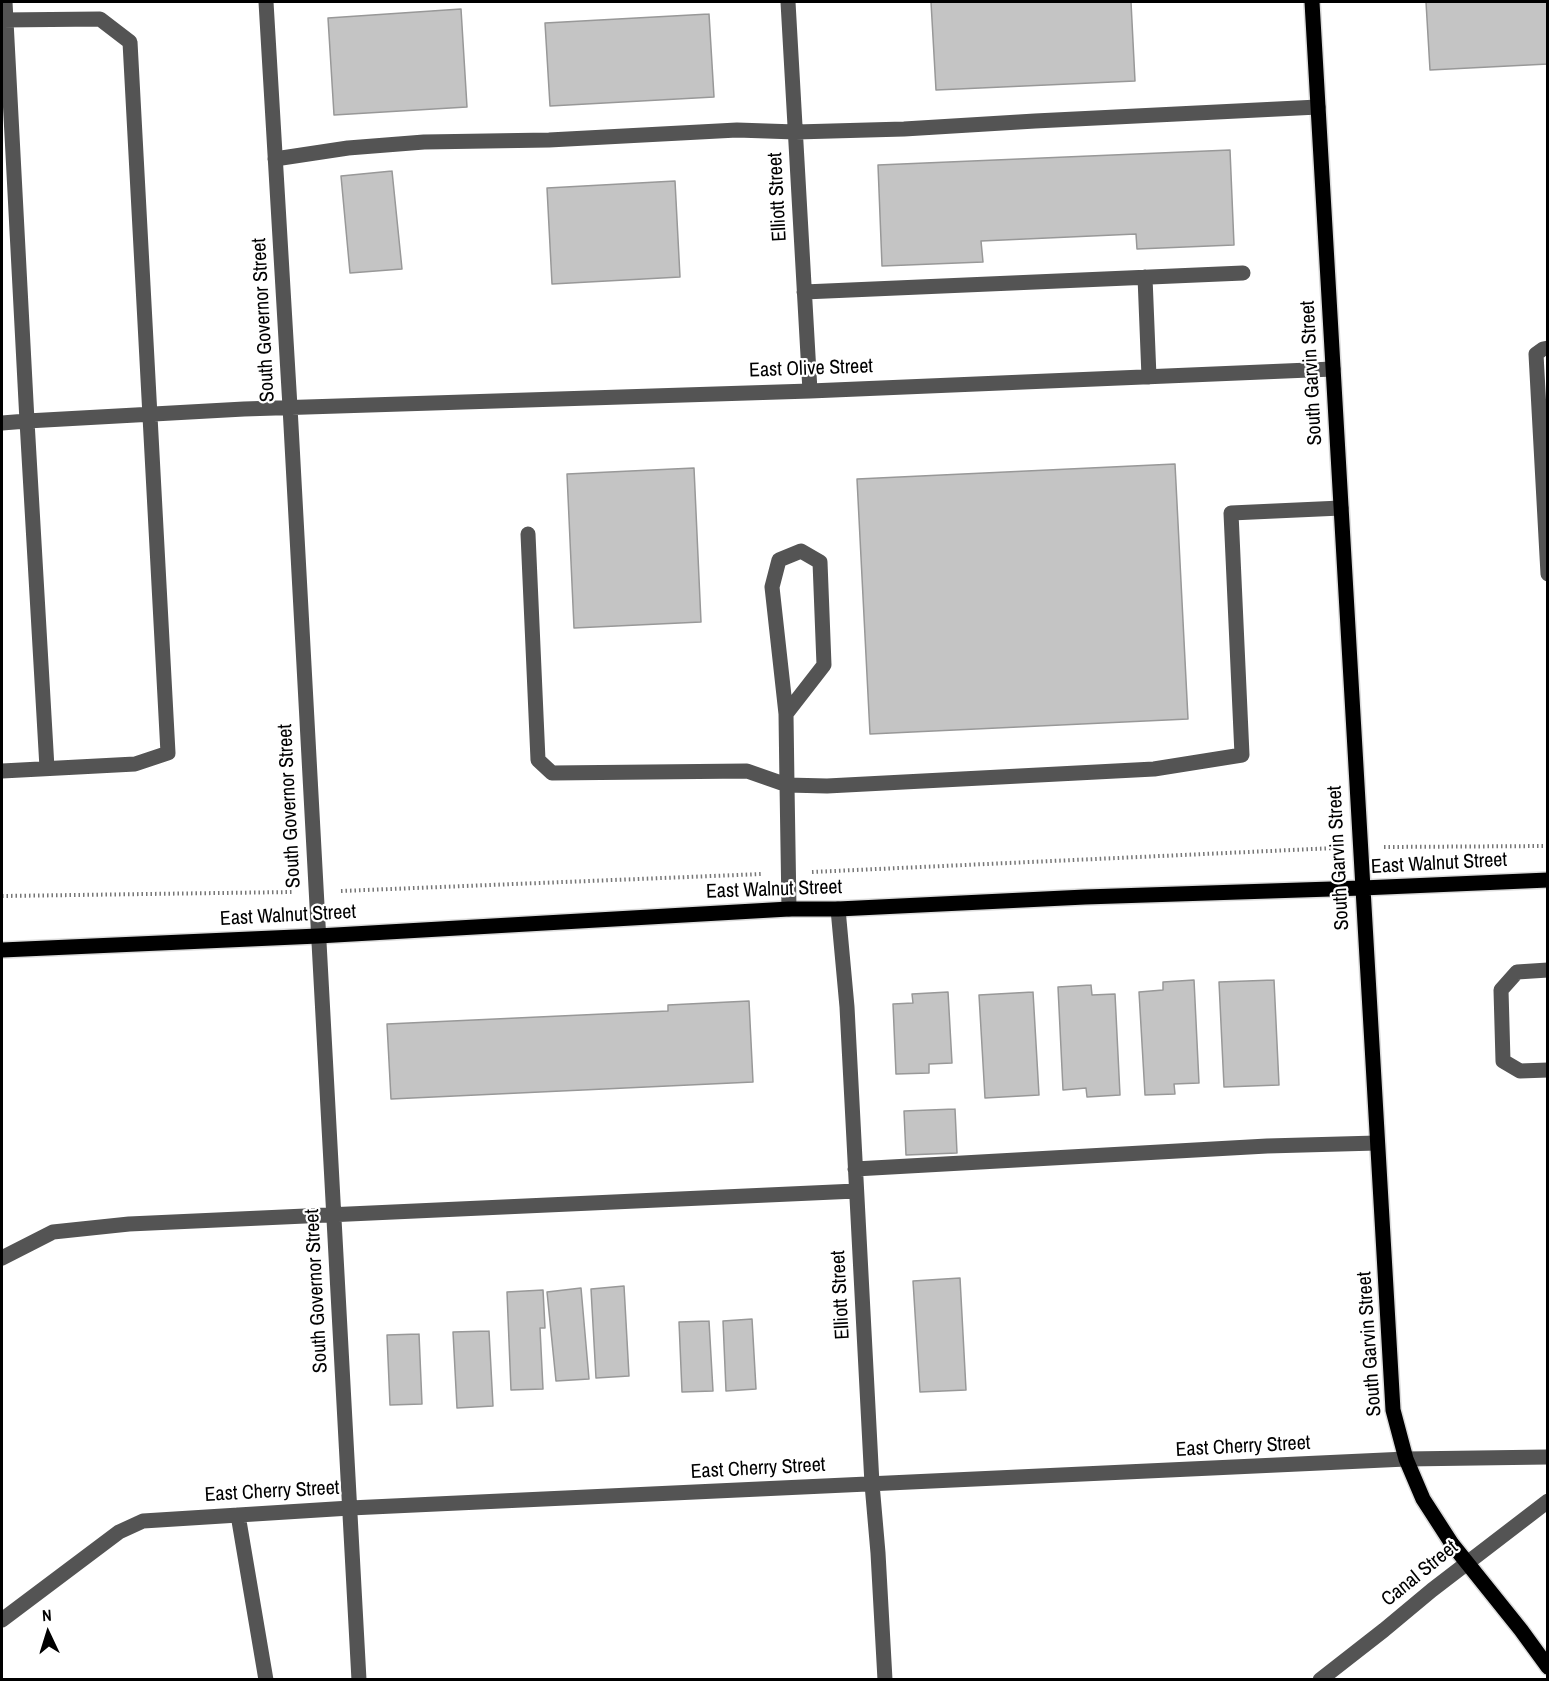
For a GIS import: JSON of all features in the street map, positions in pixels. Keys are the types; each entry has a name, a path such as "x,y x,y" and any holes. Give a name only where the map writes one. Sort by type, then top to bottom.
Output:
{"main road":[{"name":"South Garvin Street","path":"1312,2 1393,1410 1406,1459 1423,1499 1452,1544 1548,1667"},
{"name":"East Walnut Street","path":"2,950 318,936 789,909 838,909 1085,897 1548,880"}],"street":[{"path":"5,2 4,20 47,768"},
{"name":"South Governor Street","path":"266,2 359,1680"},
{"name":"Elliott Street","path":"788,2 810,391"},
{"path":"2,771 135,764 168,753 130,42 100,19 4,20"},
{"path":"275,159 348,148 424,142 549,140 737,130 796,132 904,129 1318,107"},
{"path":"804,292 1243,273"},
{"path":"1145,277 1149,377"},
{"path":"1548,348 1536,354 1548,574"},
{"name":"East Olive Street","path":"2,423 290,407 810,391 1334,369"},
{"path":"528,534 538,760 552,774 747,771 787,785 826,786 1154,768 1242,755 1231,513 1341,508"},
{"path":"786,714 824,665 820,562 801,551 779,560 772,587 786,714 789,909"},
{"name":"Elliott Street","path":"838,909 847,1007 872,1484 885,1680"},
{"path":"1548,970 1517,972 1501,990 1503,1061 1520,1071 1548,1070"},
{"path":"855,1169 1267,1146 1377,1143"},
{"path":"2,1258 53,1232 129,1224 856,1191"},
{"name":"East Cherry Street","path":"2,1620 119,1532 142,1521 350,1508 1406,1459 1548,1457"},
{"name":"Canal Street","path":"1320,1680 1548,1501"},
{"path":"238,1515 266,1680"}],"building":[{"path":"931,2 1131,2 1135,81 936,90"},
{"path":"1426,2 1548,2 1548,64 1430,70"},
{"path":"461,9 467,107 334,115 328,18"},
{"path":"709,14 714,97 550,106 545,23"},
{"path":"1230,150 1234,245 1137,249 1136,234 981,241 983,262 882,266 878,165"},
{"path":"392,171 402,269 350,273 341,176"},
{"path":"675,181 680,277 552,284 547,188"},
{"path":"1175,464 1188,719 870,734 857,479"},
{"path":"694,468 701,622 574,628 567,474"},
{"path":"1194,980 1199,1083 1174,1084 1175,1094 1145,1095 1139,992 1163,990 1163,982"},
{"path":"1274,980 1279,1085 1224,1087 1219,982"},
{"path":"1091,985 1092,995 1115,994 1120,1095 1087,1097 1086,1088 1063,1090 1058,987"},
{"path":"948,992 952,1063 929,1064 929,1073 896,1074 893,1004 913,1003 912,994"},
{"path":"1033,992 1039,1095 985,1098 979,995"},
{"path":"749,1001 753,1082 391,1099 387,1024 668,1011 668,1005"},
{"path":"955,1109 957,1153 906,1155 904,1111"},
{"path":"960,1278 966,1390 920,1392 913,1281"},
{"path":"624,1286 629,1376 596,1378 591,1289"},
{"path":"581,1288 589,1379 556,1381 547,1292"},
{"path":"543,1290 545,1328 540,1328 543,1389 511,1390 507,1292"},
{"path":"752,1319 756,1389 726,1391 723,1321"},
{"path":"709,1321 713,1391 682,1392 679,1322"},
{"path":"489,1331 493,1406 457,1408 453,1332"},
{"path":"419,1334 422,1404 390,1405 387,1335"}]}
